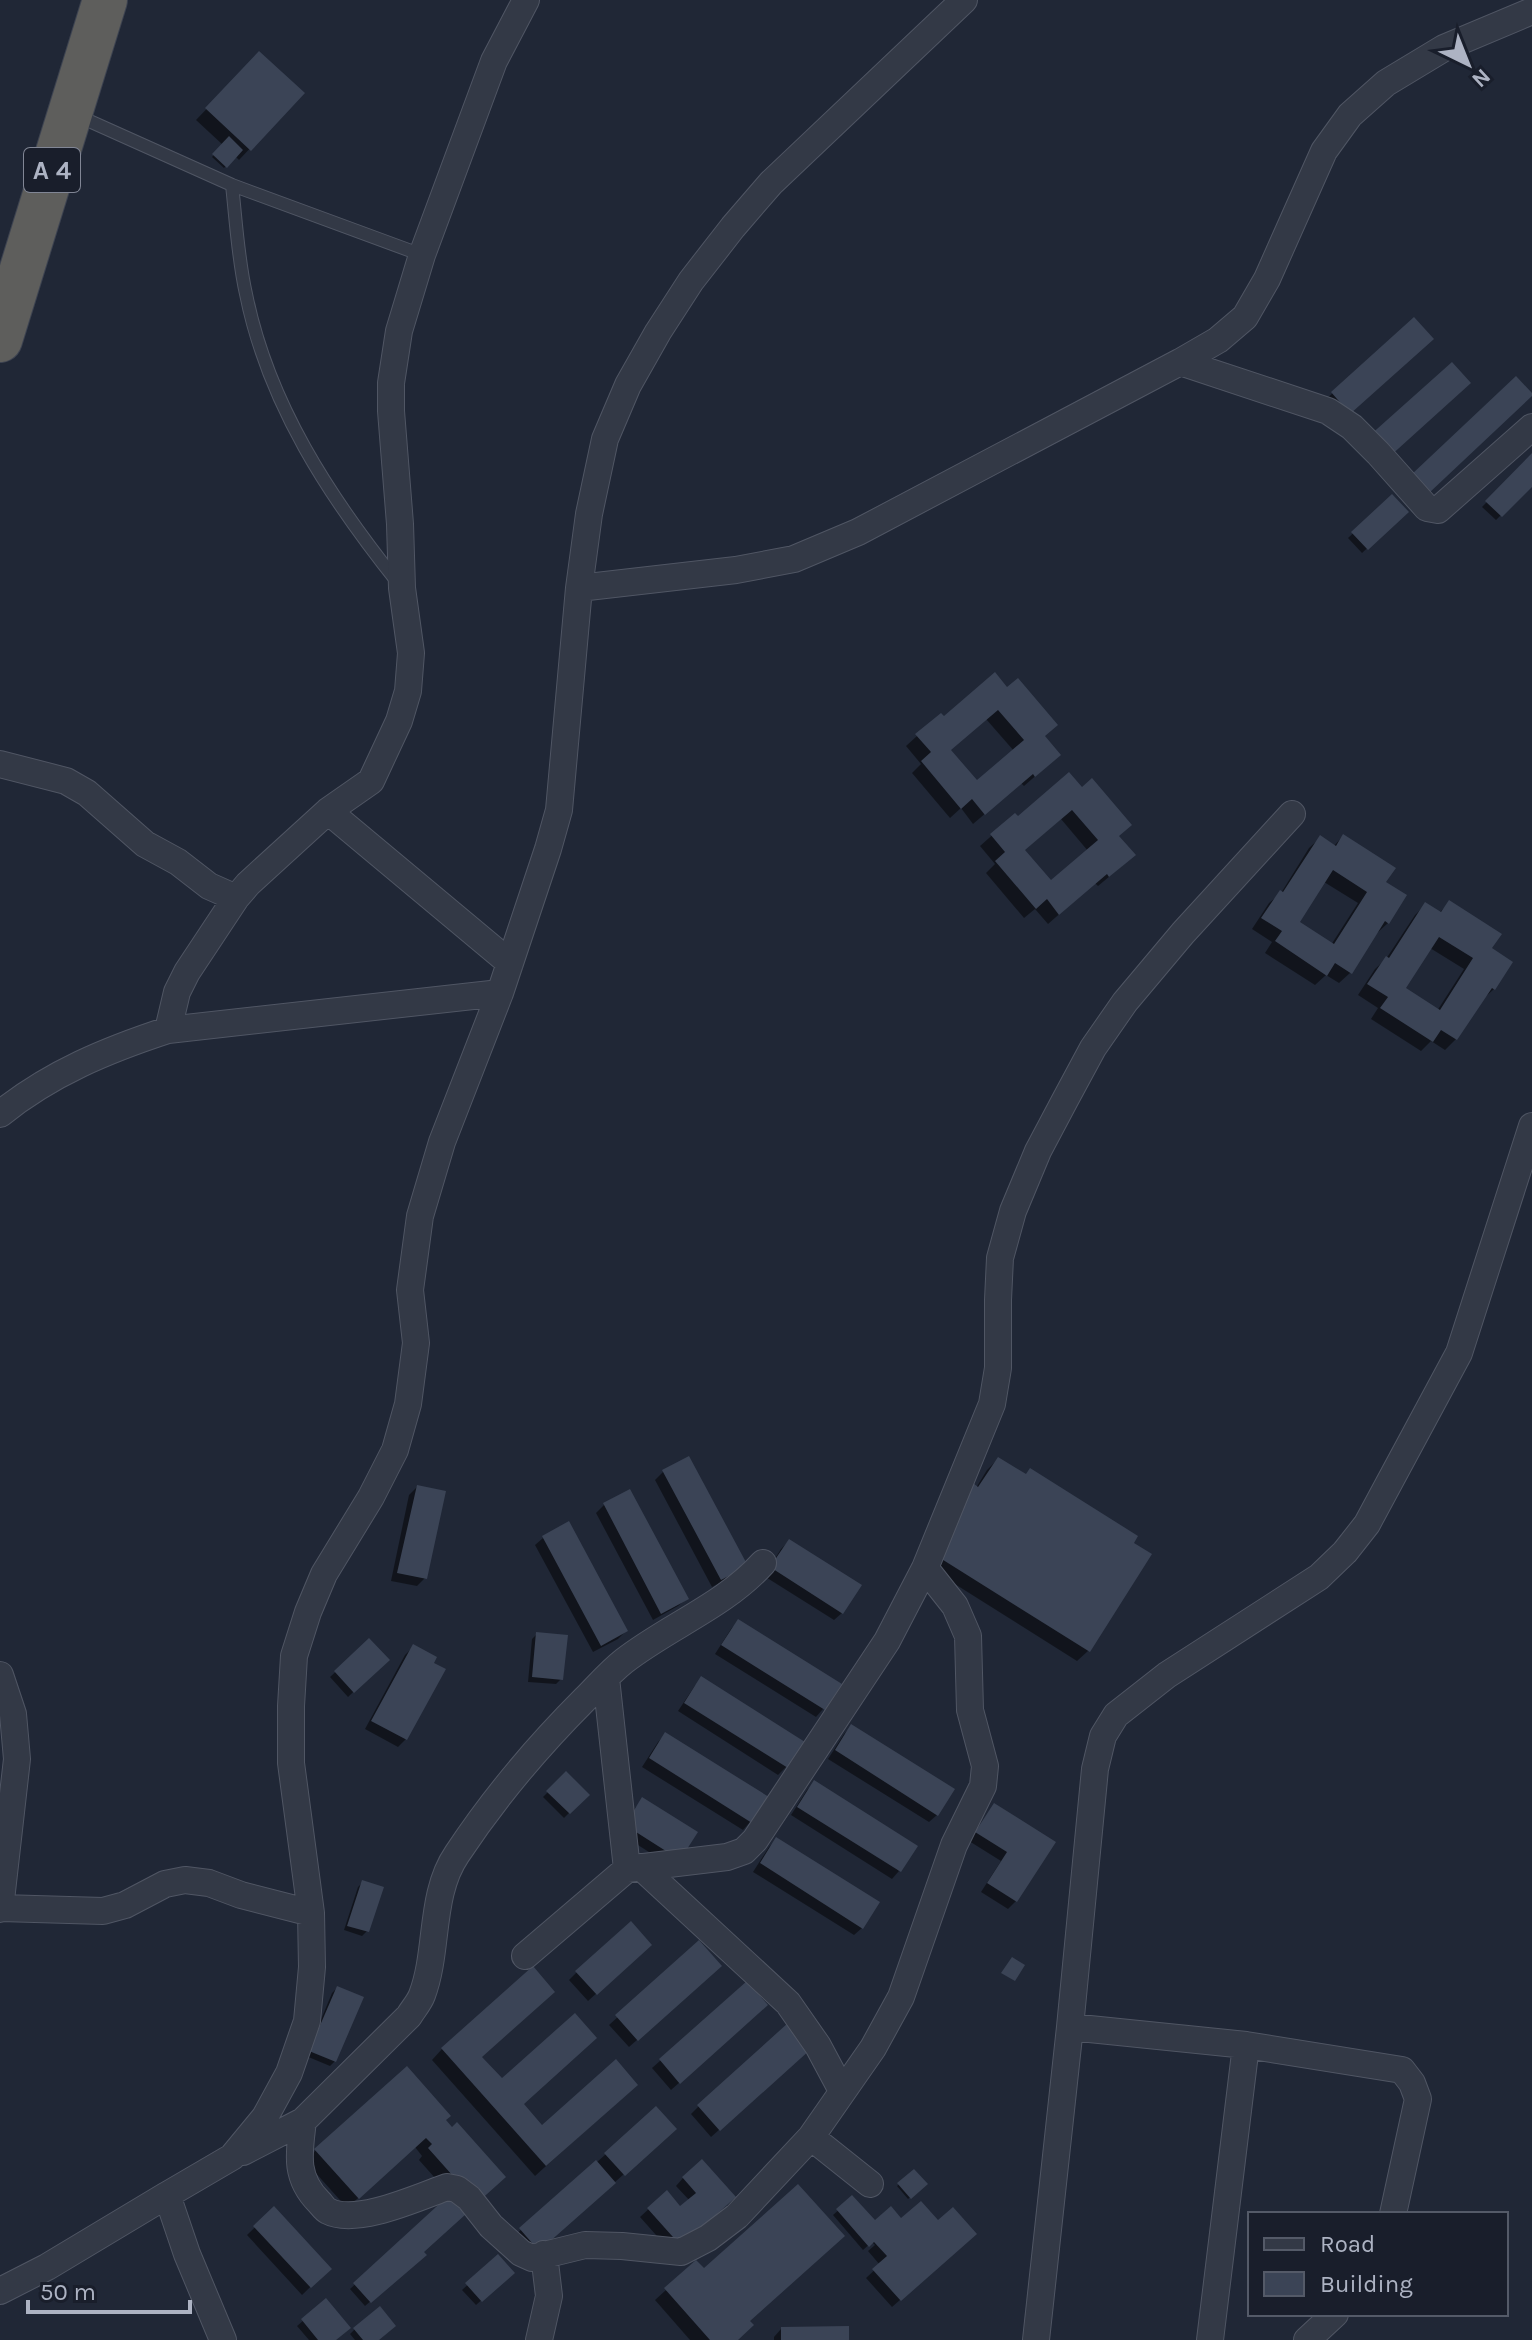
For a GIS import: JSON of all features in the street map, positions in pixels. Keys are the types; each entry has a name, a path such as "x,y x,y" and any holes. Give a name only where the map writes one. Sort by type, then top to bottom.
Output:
{"highway":[{"name":"A 4","path":"0,340 105,0"}],"street":[{"path":"168,1030 177,992 187,972 236,898 328,811 371,781 399,721 408,691 411,653 402,588 391,411 391,383 399,331 422,255 494,61 526,0"},
{"path":"232,2157 265,2117 289,2073 307,2021 312,1967 311,1913 291,1763 294,1656 324,1574 371,1497 395,1450 408,1404 416,1343 410,1290 420,1216 442,1142 500,993 559,810 579,588 589,514 605,439 628,385 691,281 771,183 964,0"},
{"path":"579,588 736,570 794,559 858,532 1218,340 1245,317 1267,279 1324,151 1350,115 1386,83 1444,48 1532,11"},
{"path":"1180,362 1328,411 1352,427 1427,508 1438,510 1532,427"},
{"path":"0,764 66,781 87,793 145,844 178,862 209,886 236,898"},
{"path":"328,811 510,963"},
{"path":"525,1956 634,1868 727,1857 744,1851 755,1840 887,1641 925,1568 992,1404 998,1368 1000,1258 1013,1211 1038,1151 1093,1048 1125,1002 1183,933 1292,814"},
{"path":"0,1114 65,1070 119,1046 168,1030 500,993"},
{"path":"1036,2340 1095,1769 1103,1736 1116,1715 1167,1675 1319,1577 1345,1552 1367,1524 1459,1353 1532,1126"},
{"path":"0,2291 47,2267 232,2157 303,2121 409,2016 421,1998 443,1882 454,1857 504,1789 606,1678 639,1650 722,1599 763,1563"},
{"path":"303,2121 299,2150 301,2176 314,2197 328,2211 348,2215 375,2213 447,2187 457,2189 469,2198 491,2226 521,2253 532,2258 585,2245 681,2252 708,2238 737,2216 811,2137 873,2048 901,1997 954,1845 983,1786 985,1766 970,1710 968,1636 955,1606 925,1568"},
{"path":"0,1675 13,1714 17,1759 1,1909 103,1911 125,1905 165,1884 185,1880 209,1883 241,1895 311,1913"},
{"path":"606,1678 634,1868 788,2003 818,2046 842,2091"},
{"path":"1070,2027 1246,2045 1402,2070 1412,2083 1418,2099 1393,2212"},
{"path":"1210,2340 1246,2045"},
{"path":"811,2137 870,2184"},
{"path":"167,2195 187,2254 223,2340"},
{"path":"539,2340 549,2296 544,2254"},
{"path":"1307,2340 1333,2316"}],"lane":[{"path":"70,112 232,185 422,255"},
{"path":"232,185 246,294 269,372 289,419 330,492 402,588"}],"building":[{"path":"259,51 305,93 251,151 205,108"},
{"path":"229,136 243,150 227,168 212,154"},
{"path":"1414,317 1434,339 1350,414 1331,392"},
{"path":"1452,362 1471,383 1388,458 1368,437"},
{"path":"1516,376 1532,396 1429,493 1411,475"},
{"path":"1532,453 1532,487 1502,517 1485,501"},
{"path":"1392,494 1409,512 1368,550 1351,532"},
{"path":"995,672 1007,687 1018,678 1058,725 1045,736 1061,755 1035,777 1033,774 985,815 972,799 961,809 921,761 931,752 915,734 941,713 944,716","holes":["998,710 1024,740 977,780 951,750"]},
{"path":"1069,772 1082,787 1092,778 1132,825 1119,836 1136,855 1109,877 1107,874 1059,915 1047,899 1036,909 995,861 1005,852 990,834 1015,813 1018,816","holes":["1072,810 1098,840 1051,880 1025,850"]},
{"path":"1343,834 1396,868 1386,882 1407,895 1389,924 1385,921 1352,974 1335,963 1327,976 1275,941 1282,931 1261,918 1280,890 1283,892 1320,835 1336,846","holes":["1333,870 1367,892 1334,944 1300,922"]},
{"path":"1449,900 1502,934 1492,948 1513,962 1457,1040 1441,1030 1433,1042 1380,1008 1388,997 1367,984 1386,956 1389,958 1425,902 1441,912","holes":["1439,937 1473,958 1440,1010 1406,988"]},
{"path":"689,1456 748,1566 721,1580 662,1470"},
{"path":"998,1457 1026,1474 1030,1468 1138,1536 1134,1543 1152,1554 1090,1652 940,1558 973,1483 978,1487"},
{"path":"417,1485 446,1491 427,1579 397,1573"},
{"path":"630,1489 689,1599 661,1614 603,1503"},
{"path":"569,1521 628,1631 601,1646 542,1536"},
{"path":"789,1539 862,1585 843,1614 770,1567"},
{"path":"738,1619 842,1684 825,1710 721,1645"},
{"path":"536,1632 568,1635 563,1680 532,1677"},
{"path":"369,1638 390,1660 354,1693 334,1671"},
{"path":"413,1644 437,1657 434,1663 446,1669 407,1740 371,1721"},
{"path":"701,1676 805,1742 788,1768 684,1703"},
{"path":"851,1724 955,1789 938,1816 835,1750"},
{"path":"665,1732 769,1797 752,1823 649,1758"},
{"path":"566,1771 590,1795 570,1814 546,1791"},
{"path":"814,1780 918,1846 901,1872 797,1807"},
{"path":"642,1797 698,1832 680,1860 625,1825"},
{"path":"994,1803 1056,1842 1017,1902 987,1883 1007,1852 975,1832"},
{"path":"776,1837 880,1902 863,1929 760,1863"},
{"path":"362,1880 384,1887 369,1932 347,1926"},
{"path":"631,1921 652,1945 597,1995 575,1971"},
{"path":"699,1940 722,1966 638,2041 615,2015"},
{"path":"1012,1957 1025,1965 1015,1981 1001,1973"},
{"path":"533,1966 555,1992 482,2057 502,2078 575,2013 597,2038 524,2104 542,2125 616,2059 638,2085 546,2166 441,2048"},
{"path":"747,1981 768,2005 680,2084 659,2059"},
{"path":"337,1986 364,1997 336,2062 309,2051"},
{"path":"788,2023 811,2049 720,2131 697,2105"},
{"path":"407,2066 451,2116 446,2120 452,2127 457,2122 506,2177 477,2203 428,2148 432,2144 426,2138 359,2199 314,2149"},
{"path":"656,2106 677,2129 625,2176 604,2153"},
{"path":"702,2159 736,2197 681,2246 647,2208 667,2190 680,2206 696,2193 682,2177"},
{"path":"596,2160 616,2183 539,2251 519,2228"},
{"path":"914,2169 928,2184 911,2199 897,2183"},
{"path":"798,2184 845,2236 750,2321 754,2325 738,2340 710,2340 664,2288 696,2260 704,2268"},
{"path":"852,2195 875,2220 891,2206 901,2218 921,2201 938,2220 953,2207 977,2234 901,2301 872,2269 887,2256 874,2242 869,2247 836,2209"},
{"path":"448,2196 466,2214 424,2252 427,2255 371,2303 353,2283"},
{"path":"274,2206 332,2269 311,2288 253,2226"},
{"path":"498,2254 515,2273 482,2302 465,2283"},
{"path":"326,2298 351,2328 336,2340 318,2340 301,2319"},
{"path":"380,2306 396,2326 379,2340 363,2340 353,2328"},
{"path":"849,2326 849,2340 781,2340 781,2327"}]}
